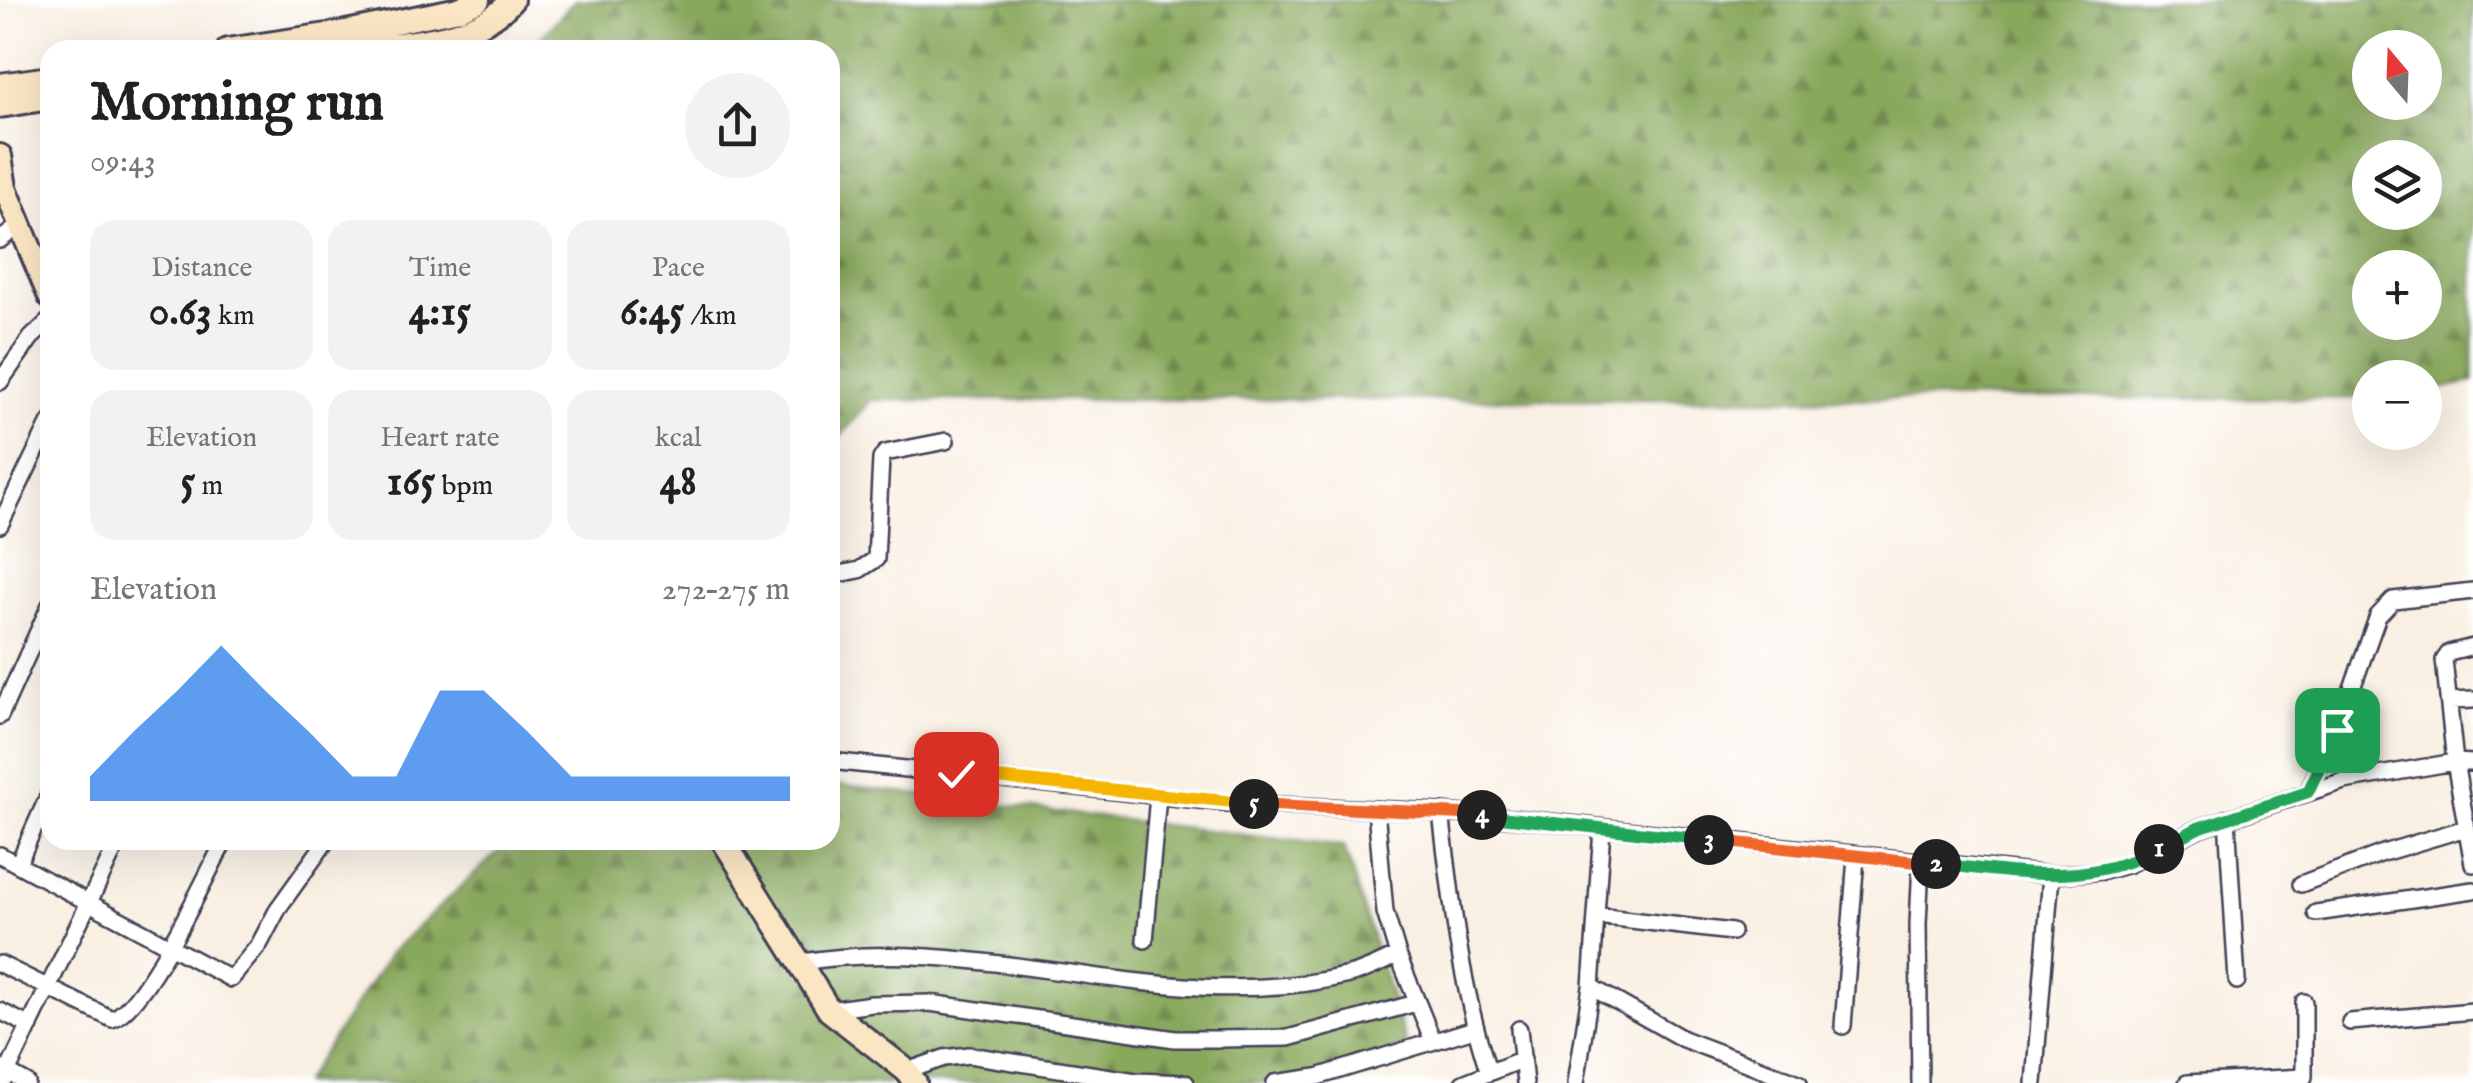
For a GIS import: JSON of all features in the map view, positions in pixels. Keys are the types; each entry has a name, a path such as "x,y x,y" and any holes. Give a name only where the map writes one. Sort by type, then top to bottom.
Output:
{"main road":[{"path":"294,40 459,8 478,0"},
{"path":"413,40 463,32 499,16 512,0"},
{"path":"0,85 40,79"},
{"path":"0,106 40,100"},
{"path":"0,156 9,233 40,281"},
{"path":"729,850 829,1010 911,1077"}],"street":[{"path":"0,382 40,329"},
{"path":"840,574 859,570 876,558 881,459 896,448 946,440"},
{"path":"0,525 40,443"},
{"path":"2308,792 2337,730 2384,607 2404,598 2473,591"},
{"path":"0,716 40,627"},
{"path":"2473,648 2449,652 2444,660 2455,762 2473,864"},
{"path":"2450,702 2473,700"},
{"path":"840,762 1227,804 1440,812 2051,875 2104,872 2129,864 2198,828 2344,781 2455,762 2473,763"},
{"path":"1145,940 1158,796"},
{"path":"1376,809 1385,912 1398,956 1433,1041"},
{"path":"1440,812 1456,943 1488,1073"},
{"path":"18,864 40,814"},
{"path":"2227,818 2237,981"},
{"path":"1576,1083 1591,987 1602,828"},
{"path":"2301,884 2383,853 2466,828"},
{"path":"27,1083 3,1074 114,850"},
{"path":"0,964 112,1020 131,1006 170,944 219,850"},
{"path":"0,855 232,978 259,945 279,906 320,850"},
{"path":"1843,1026 1856,857"},
{"path":"1920,1083 1921,863"},
{"path":"2034,1083 2051,875"},
{"path":"2316,912 2473,890"},
{"path":"1597,916 1732,932"},
{"path":"797,962 833,956 908,954 1132,980 1253,986 1352,975 1398,956"},
{"path":"1591,987 1683,1039 1799,1083"},
{"path":"2186,1083 2304,1077 2304,1002"},
{"path":"829,1010 872,1004 930,1003 1175,1039 1218,1039 1288,1038 1416,1003"},
{"path":"0,1011 30,1026"},
{"path":"2350,1022 2473,1011"},
{"path":"1276,1083 1317,1078 1474,1028"},
{"path":"1519,1028 1525,1083"},
{"path":"911,1077 944,1058 970,1055 1136,1080 1186,1083"},
{"path":"1462,1083 1523,1060"}],"green space":[{"path":"575,0 2473,0 2473,382 2442,388 2442,360 2352,360 2352,398 871,400 840,437 840,40 539,40"},
{"path":"840,785 1344,847 1406,1044 1332,1083 303,1083 391,952 500,850 840,850"}],"route":[{"path":"956,774 1227,804 1522,819 2051,875 2104,872 2129,864 2198,828 2308,792 2337,730"}]}
